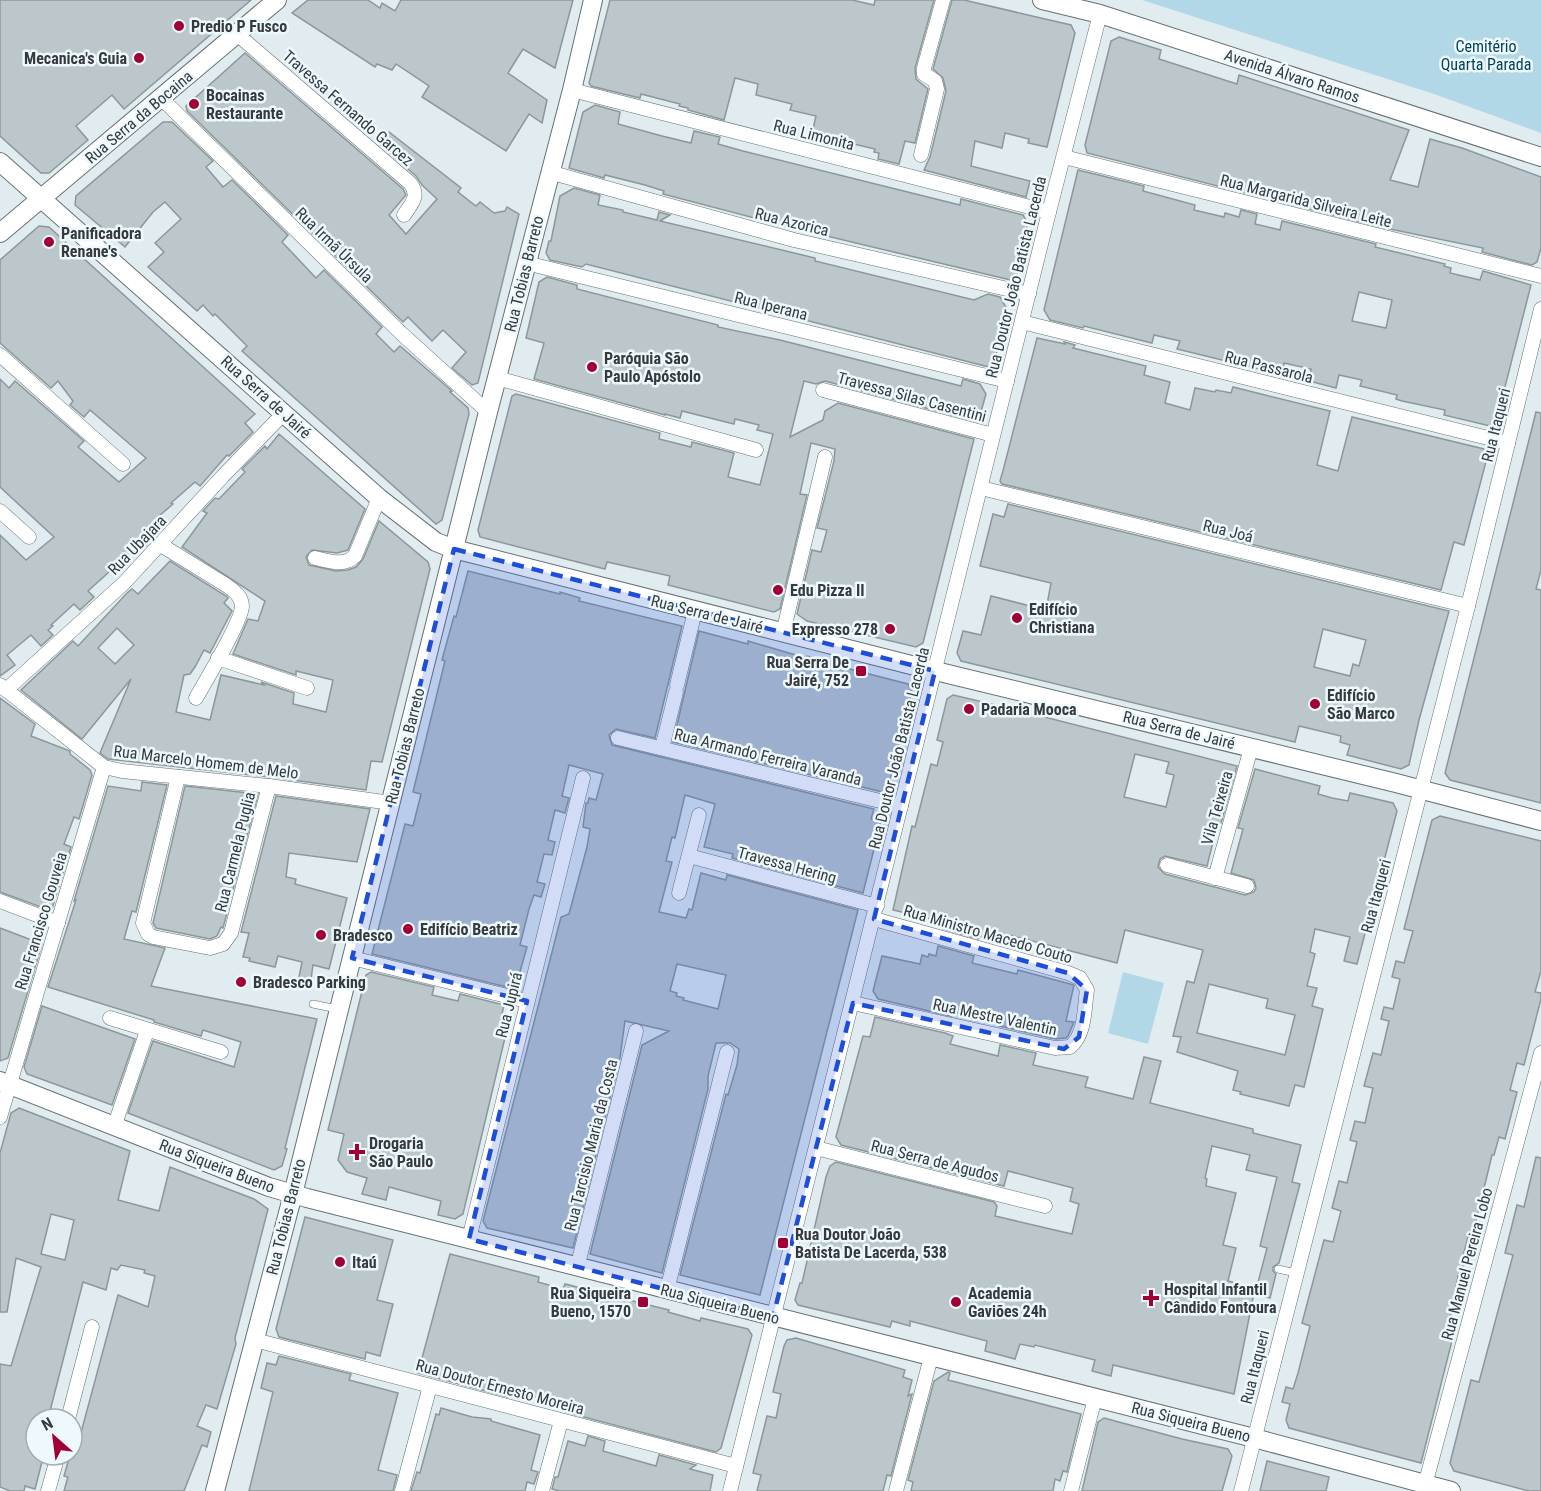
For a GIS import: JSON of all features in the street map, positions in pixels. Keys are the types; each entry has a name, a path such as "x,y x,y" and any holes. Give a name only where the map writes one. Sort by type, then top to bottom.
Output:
{"main road":[{"name":"Rua Serra da Bocaina","path":"0,233 278,0"},
{"name":"Rua Tobias Barreto","path":"215,1491 293,1194 593,0"},
{"name":"Avenida Álvaro Ramos","path":"1042,0 1100,14 1541,157"},
{"name":"Rua Serra de Jairé","path":"0,162 379,498 436,542 454,549 695,611 1541,821"},
{"name":"Rua Siqueira Bueno","path":"4,1083 269,1187 293,1194 577,1268 1254,1438 1451,1491"}],"street":[{"path":"921,155 937,89 935,81 924,74 924,68 943,0"},
{"name":"Rua Doutor João Batista Lacerda","path":"730,1491 1100,14"},
{"name":"Travessa Fernando Garcez","path":"237,34 410,183 416,192 404,215"},
{"name":"Rua Limonita","path":"572,90 1049,212"},
{"name":"Rua Irmã Úrsula","path":"161,98 402,334 488,412"},
{"name":"Rua Margarida Silveira Leite","path":"1064,157 1541,276"},
{"name":"Rua Azorica","path":"549,172 794,240 1029,294"},
{"name":"Rua Iperana","path":"526,263 1007,381"},
{"name":"Rua Itaqueri","path":"1241,1491 1468,606 1541,309"},
{"name":"Rua Passarola","path":"1022,322 1508,443"},
{"path":"0,355 123,464"},
{"path":"498,378 756,450"},
{"name":"Travessa Silas Casentini","path":"823,390 993,435"},
{"name":"Rua Ubajara","path":"3,688 124,583 284,414"},
{"path":"783,633 825,457"},
{"name":"Rua Joá","path":"981,488 1468,606"},
{"path":"315,558 341,563 356,556 379,498"},
{"path":"0,511 29,537"},
{"path":"161,545 226,585 240,597 242,608 196,698"},
{"name":"Rua Armando Ferreira Varanda","path":"662,748 695,611"},
{"path":"218,658 307,688"},
{"name":"Rua Marcelo Homem de Melo","path":"3,688 104,767 391,803"},
{"name":"Rua Armando Ferreira Varanda","path":"618,738 901,806"},
{"name":"Vila Teixeira","path":"1215,878 1251,748"},
{"name":"Rua Francisco Gouveia","path":"0,1117 4,1083 58,923 104,767"},
{"name":"Rua Carmela Puglia","path":"178,777 144,911 143,923 148,934 160,939 210,948 223,944 233,927 269,786"},
{"name":"Rua Jupirá","path":"469,1239 582,778"},
{"path":"679,894 699,815"},
{"name":"Travessa Hering","path":"689,856 876,912"},
{"path":"1167,865 1247,886"},
{"path":"0,901 58,923"},
{"name":"Rua Ministro Macedo Couto","path":"876,912 1068,973 1080,978 1087,990"},
{"path":"352,958 527,1001"},
{"name":"Rua Mestre Valentin","path":"853,1003 1047,1047 1064,1048 1070,1047 1079,1037 1087,990"},
{"path":"110,1018 221,1052"},
{"path":"114,1127 147,1030"},
{"name":"Rua Tarcisio Maria da Costa","path":"577,1268 636,1030"},
{"path":"667,1290 727,1052"},
{"name":"Rua Manuel Pereira Lobo","path":"1425,1485 1541,1053"},
{"name":"Rua Serra de Agudos","path":"816,1148 1045,1206"},
{"path":"71,1407 92,1327"},
{"name":"Rua Doutor Ernesto Moreira","path":"255,1340 736,1466"},
{"path":"896,1491 932,1357"},
{"path":"402,1491 430,1386"},
{"path":"1071,1491 1095,1398"},
{"path":"542,1491 561,1421"},
{"path":"48,1491 55,1467"}],"lane":[{"path":"313,1004 339,1009"},
{"path":"1278,1269 1296,1273"}],"highlighted area":[{"path":"454,549 935,671 874,919 1068,973 1087,990 1079,1037 1064,1049 853,1003 773,1317 469,1239 527,1001 352,958"}],"green space":[{"name":"Cemitério Quarta Parada","path":"1142,0 1541,0 1541,133 1434,94"},
{"path":"1123,972 1164,983 1148,1044 1108,1033"}],"building":[{"path":"0,0 251,0 124,109 112,95 76,126 88,140 49,173 41,173 0,136"},
{"path":"308,0 368,0 380,8 382,3 395,11 401,0 573,0 555,68 523,49 508,73 547,100 542,123 529,114 506,151 422,97 429,86 396,64 392,70 377,64 375,67 292,13"},
{"path":"610,0 852,0 874,5 875,0 934,0 915,68 916,79 928,89 915,143 905,141 899,164 878,159 879,153 874,152 875,149 837,140 836,144 811,138 816,116 790,110 792,104 756,95 758,84 735,78 724,120 688,110 688,108 679,106 680,104 641,94 640,98 591,86 589,83"},
{"path":"952,0 964,0 1071,25 1075,33 1047,147 1028,143 1029,139 1005,133 1002,148 975,141 971,166 1030,181 1026,197 924,170 930,157 946,91 943,78 933,69"},
{"path":"1119,37 1161,50 1159,59 1237,84 1239,75 1409,130 1390,180 1418,187 1430,139 1462,148 1541,177 1541,248 1537,262 1532,265 1482,252 1483,248 1380,227 1087,153 1085,145 1111,41"},
{"path":"245,53 403,189 406,195 389,215 406,234 437,199 416,176 379,144 389,132 461,188 458,192 476,206 480,202 494,213 505,211 507,207 519,214 478,383 472,385 452,368 466,352 443,330 432,341 408,317 403,322 187,111 186,106"},
{"path":"595,105 620,112 618,124 662,136 691,143 694,131 720,137 718,144 743,151 960,205 961,199 1023,215 1028,224 1015,281 789,227 663,194 664,191 645,185 605,175 604,178 569,168 583,112"},
{"path":"163,122 172,122 213,161 206,167 223,187 232,180 288,235 282,242 316,278 324,270 382,327 376,334 394,352 400,346 468,408 469,414 442,520 436,524 242,351 247,346 215,314 213,316 203,305 197,311 148,267 164,252 155,243 181,219 165,202 153,212 125,247 75,205 76,196"},
{"path":"1078,170 1144,186 1143,191 1195,205 1194,210 1224,217 1225,213 1239,217 1241,210 1257,214 1255,224 1280,230 1282,221 1445,264 1444,266 1451,268 1450,273 1480,280 1483,271 1531,285 1496,422 1490,426 1444,415 1445,410 1396,399 1397,395 1360,386 1362,380 1339,375 1336,388 1309,381 1311,369 1284,363 1283,375 1177,349 1180,341 1154,335 1152,343 1050,320 1044,310","holes":["1359,292 1392,300 1386,328 1352,321"]},
{"path":"574,188 600,195 598,205 623,210 623,212 657,220 659,212 670,215 660,221 815,258 815,261 974,300 988,294 1000,297 1007,309 993,368 586,264 582,267 550,260 546,253 549,241 551,241 560,196"},
{"path":"39,226 49,227 255,414 245,423 253,432 229,456 227,455 200,486 195,482 171,503 173,504 159,516 162,520 148,532 153,538 144,548 140,544 88,591 94,597 80,610 74,604 51,625 53,626 48,630 53,635 41,646 31,635 7,655 15,665 0,676 0,535 26,560 54,537 0,487 0,379 9,388 15,381 84,441 78,447 119,482 146,458 90,410 84,417 70,405 73,401 58,381 51,388 0,343 0,260"},
{"path":"547,277 577,285 577,289 718,325 718,327 780,340 961,386 963,379 980,384 986,394 978,422 825,381 816,384 804,381 790,437 823,420 825,411 838,403 974,439 923,643 916,647 807,621 797,614 812,550 821,552 827,530 817,528 835,449 811,443 800,494 807,495 780,609 774,612 668,585 670,576 607,562 605,569 480,537 478,530 512,396 516,394 660,433 659,439 691,447 692,442 734,453 728,477 760,485 773,434 757,430 759,425 735,419 734,424 682,411 680,418 665,415 534,379 544,343 526,338 539,282"},
{"path":"1037,338 1065,344 1064,342 1075,345 1073,348 1146,366 1144,375 1170,382 1165,403 1190,410 1195,388 1231,393 1233,387 1330,411 1317,465 1338,471 1352,417 1484,449 1488,454 1464,545 1454,542 1441,590 1002,484 1000,481"},
{"path":"1536,412 1541,413 1541,570 1536,589 1541,590 1541,803 1450,780 1445,773"},
{"path":"279,434 365,509 348,550 337,553 312,550 306,557 309,565 336,571 356,567 363,559 379,521 428,562 430,569 382,762 371,761 366,790 108,759 100,753 131,679 82,739 21,690 73,641 78,646 127,593 132,589 138,594 170,561 226,596 228,598 224,603 232,611 210,653 204,650 190,674 184,675 176,712 210,720 221,675 264,685 261,682 294,693 293,704 326,712 333,680 296,671 296,675 233,654 248,619 258,621 265,601 182,547 207,513 203,511 215,498 219,499 245,472 242,469 265,446 267,449","holes":["117,628 134,645 115,664 98,648"]},
{"path":"1008,504 1449,611 1409,765 1401,769 1347,755 1350,745 1340,742 1341,736 1299,726 1295,742 961,661 957,653 963,631 981,635 991,596 1046,610 1051,583 980,566 993,514 1004,517","holes":["1323,629 1366,640 1359,666 1353,664 1350,676 1314,667"]},
{"path":"468,571 560,594 560,592 580,598 579,601 682,626 655,738 616,729 609,735 612,745 874,809 871,819 881,821 863,893 732,858 733,854 704,847 715,804 685,795 675,838 672,837 666,861 672,862 659,912 686,918 689,909 692,910 701,873 726,880 727,875 858,910 760,1295 680,1275 726,1094 728,1095 737,1065 739,1049 730,1043 716,1043 708,1076 708,1089 662,1273 590,1254 642,1045 669,1031 625,1021 620,1057 573,1248 487,1228 483,1221 561,917 569,914 587,847 590,829 583,827 586,803 589,798 596,800 603,774 569,765 562,796 569,798 565,813 555,810 548,840 555,842 552,855 544,854 537,882 545,884 541,897 534,895 529,909 520,945 527,947 515,989 372,954 405,824 413,826 421,794 413,792 445,661 442,660 454,616 456,617","holes":["677,964 726,975 718,1009 683,1000 684,998 676,996 677,993 670,991"]},
{"path":"699,631 748,644 748,641 806,658 807,656 836,663 838,666 908,684 912,691 887,793 673,742"},
{"path":"953,695 1237,766 1221,823 1218,822 1207,866 1165,856 1160,859 1158,867 1165,874 1245,895 1254,892 1256,888 1254,880 1231,873 1243,829 1238,828 1255,769 1320,786 1318,794 1332,798 1348,801 1350,793 1393,803 1397,811 1357,964 1344,961 1350,937 1315,929 1310,952 1315,954 1307,986 1317,988 1312,1006 1323,1009 1304,1087 1295,1085 1289,1106 1240,1094 1241,1092 1233,1090 1238,1071 1177,1052 1181,1037 1173,1036 1187,981 1194,983 1203,950 1125,930 1117,963 1009,935 999,934 998,941 979,936 978,939 943,929 943,922 893,910 912,826 915,827 931,764 937,766 943,742 937,740 947,699","holes":["1135,754 1169,762 1166,773 1174,775 1166,807 1124,797","1209,984 1268,999 1266,1008 1295,1015 1285,1055 1197,1033"]},
{"path":"0,698 35,724 31,736 70,751 70,754 90,770 92,775 79,819 74,817 64,844 71,847 52,909 49,910 0,892"},
{"path":"142,782 167,785 136,912 132,911 124,939 165,948 151,986 317,1019 285,1148 287,1149 282,1166 274,1170 128,1113 153,1041 234,1067 241,1042 203,1030 201,1036 48,987 76,900 74,901 108,786 141,791"},
{"path":"185,786 258,794 223,928 221,927 217,936 210,939 156,928 153,923"},
{"path":"276,796 370,809 357,862 289,853 286,877 296,879 295,884 347,898 329,969 313,965 311,979 299,977 302,962 278,956 275,967 249,961 250,958 243,957 249,933 241,932"},
{"path":"1440,816 1541,841 1541,971 1535,992 1541,993 1541,999 1524,1065 1517,1063 1510,1090 1517,1092 1505,1139 1499,1137 1494,1155 1492,1155 1472,1238 1468,1237 1462,1260 1465,1261 1461,1276 1458,1276 1449,1323 1456,1325 1421,1463 1289,1428 1286,1420 1290,1404 1282,1402 1286,1387 1293,1389 1298,1373 1310,1326 1302,1323 1324,1240 1333,1242 1341,1211 1332,1208 1339,1181 1347,1183 1357,1142 1350,1140 1355,1121 1365,1123 1373,1088 1364,1086 1373,1053 1381,1055 1389,1021 1381,1019 1384,1007 1393,1009 1400,979 1392,977 1396,961 1404,963 1413,931 1404,929 1432,820"},
{"path":"0,928 42,944 8,1058 0,1061"},
{"path":"938,946 974,956 972,963 1017,974 1018,970 1074,985 1066,1021 1074,1022 1068,1036 1056,1039 999,1026 1000,1022 970,1015 952,1012 951,1016 878,999 873,991 882,956 920,964 922,955 936,956"},
{"path":"371,972 434,987 432,995 458,1001 460,994 504,1005 500,1023 508,1025 463,1214 455,1219 438,1215 441,1201 389,1187 386,1200 362,1194 367,1178 347,1172 338,1160 344,1134 328,1130 366,975"},
{"path":"42,1006 135,1039 112,1105 27,1074 24,1067"},
{"path":"875,1017 945,1033 953,1036 950,1044 998,1056 1000,1045 1036,1053 1033,1065 1088,1077 1085,1087 1133,1099 1144,1057 1161,1061 1150,1103 1253,1129 1253,1133 1301,1145 1292,1182 1300,1184 1279,1263 1273,1267 1276,1274 1270,1298 1255,1294 1267,1248 1260,1246 1277,1177 1246,1170 1250,1155 1212,1146 1205,1178 1207,1179 1206,1186 1236,1193 1223,1245 1236,1248 1228,1281 1255,1288 1234,1394 1113,1365 1111,1376 1092,1371 1095,1360 1035,1345 1034,1347 1020,1344 1015,1359 985,1351 987,1341 910,1321 910,1326 892,1321 890,1327 798,1305 795,1300 800,1283 802,1283 826,1177 830,1166 836,1162 994,1202 997,1206 995,1216 1072,1234 1079,1204 1070,1201 1073,1188 1008,1171 1004,1186 841,1145 836,1137 863,1036 870,1037"},
{"path":"19,1108 130,1151 118,1200 159,1211 170,1167 254,1199 268,1209 235,1338 236,1344 217,1409 206,1405 197,1426 211,1432 207,1447 202,1445 184,1491 64,1491 68,1477 64,1476 67,1467 84,1467 84,1422 118,1295 148,1307 155,1276 144,1273 145,1270 121,1265 117,1270 111,1268 106,1290 83,1282 51,1407 24,1407 24,1467 41,1467 35,1489 25,1486 24,1491 10,1491 0,1487 0,1364 11,1366 41,1267 16,1258 7,1312 0,1312 0,1153 11,1113","holes":["51,1214 74,1220 65,1260 41,1254"]},
{"path":"1536,1157 1541,1158 1541,1491 1529,1491 1454,1471 1450,1463 1471,1380 1479,1382 1513,1255 1505,1253 1517,1205 1524,1207"},
{"path":"305,1217 393,1240 377,1300 393,1304 380,1356 366,1352 365,1359 279,1337 276,1329"},
{"path":"450,1254 539,1277 538,1282 563,1289 565,1284 669,1310 668,1312 700,1321 701,1318 748,1329 752,1335 721,1448 716,1452 565,1412 567,1405 520,1393 510,1391 508,1397 418,1373"},
{"path":"796,1338 905,1370 903,1377 912,1380 908,1396 912,1394 891,1476 887,1475 883,1491 757,1491 761,1475 753,1473 767,1416 776,1418 781,1394 773,1392 784,1346 787,1340"},
{"path":"279,1356 351,1374 349,1380 398,1393 378,1470 397,1475 393,1491 249,1491 273,1392 261,1388 267,1363 276,1365"},
{"path":"950,1373 948,1380 1081,1414 1067,1472 1063,1471 1060,1481 1055,1479 1053,1491 911,1491 913,1482 908,1480 934,1381"},
{"path":"441,1408 472,1417 491,1419 491,1421 540,1435 531,1470 538,1472 534,1484 527,1482 525,1491 411,1491 417,1472 420,1473 436,1414 439,1415"},
{"path":"1104,1418 1228,1449 1232,1456 1222,1491 1082,1491 1098,1422"},
{"path":"588,1436 605,1441 603,1451 656,1466 659,1455 696,1465 690,1469 713,1475 710,1491 559,1491 552,1489 555,1477 558,1477 568,1441 585,1446"},
{"path":"1267,1461 1329,1477 1326,1491 1260,1491"}],"place":[{"name":"Predio P Fusco","path":"179,26"},
{"name":"Mecanica's Guia","path":"139,58"},
{"name":"Bocainas Restaurante","path":"194,104"},
{"name":"Panificadora Renane's","path":"49,242"},
{"name":"Paróquia São Paulo Apóstolo","path":"592,367"},
{"name":"Edu Pizza II","path":"778,590"},
{"name":"Edifício Christiana","path":"1017,618"},
{"name":"Expresso 278","path":"890,629"},
{"name":"Rua Serra De Jairé, 752","path":"861,671"},
{"name":"Edifício São Marco","path":"1315,704"},
{"name":"Padaria Mooca","path":"969,709"},
{"name":"Edifício Beatriz","path":"408,929"},
{"name":"Bradesco","path":"321,935"},
{"name":"Bradesco Parking","path":"241,982"},
{"name":"Drogaria São Paulo","path":"357,1152"},
{"name":"Rua Doutor João Batista De Lacerda, 538","path":"783,1243"},
{"name":"Itaú","path":"340,1262"},
{"name":"Hospital Infantil Cândido Fontoura","path":"1151,1298"},
{"name":"Rua Siqueira Bueno, 1570","path":"643,1302"},
{"name":"Academia Gaviões 24h","path":"956,1302"}]}
